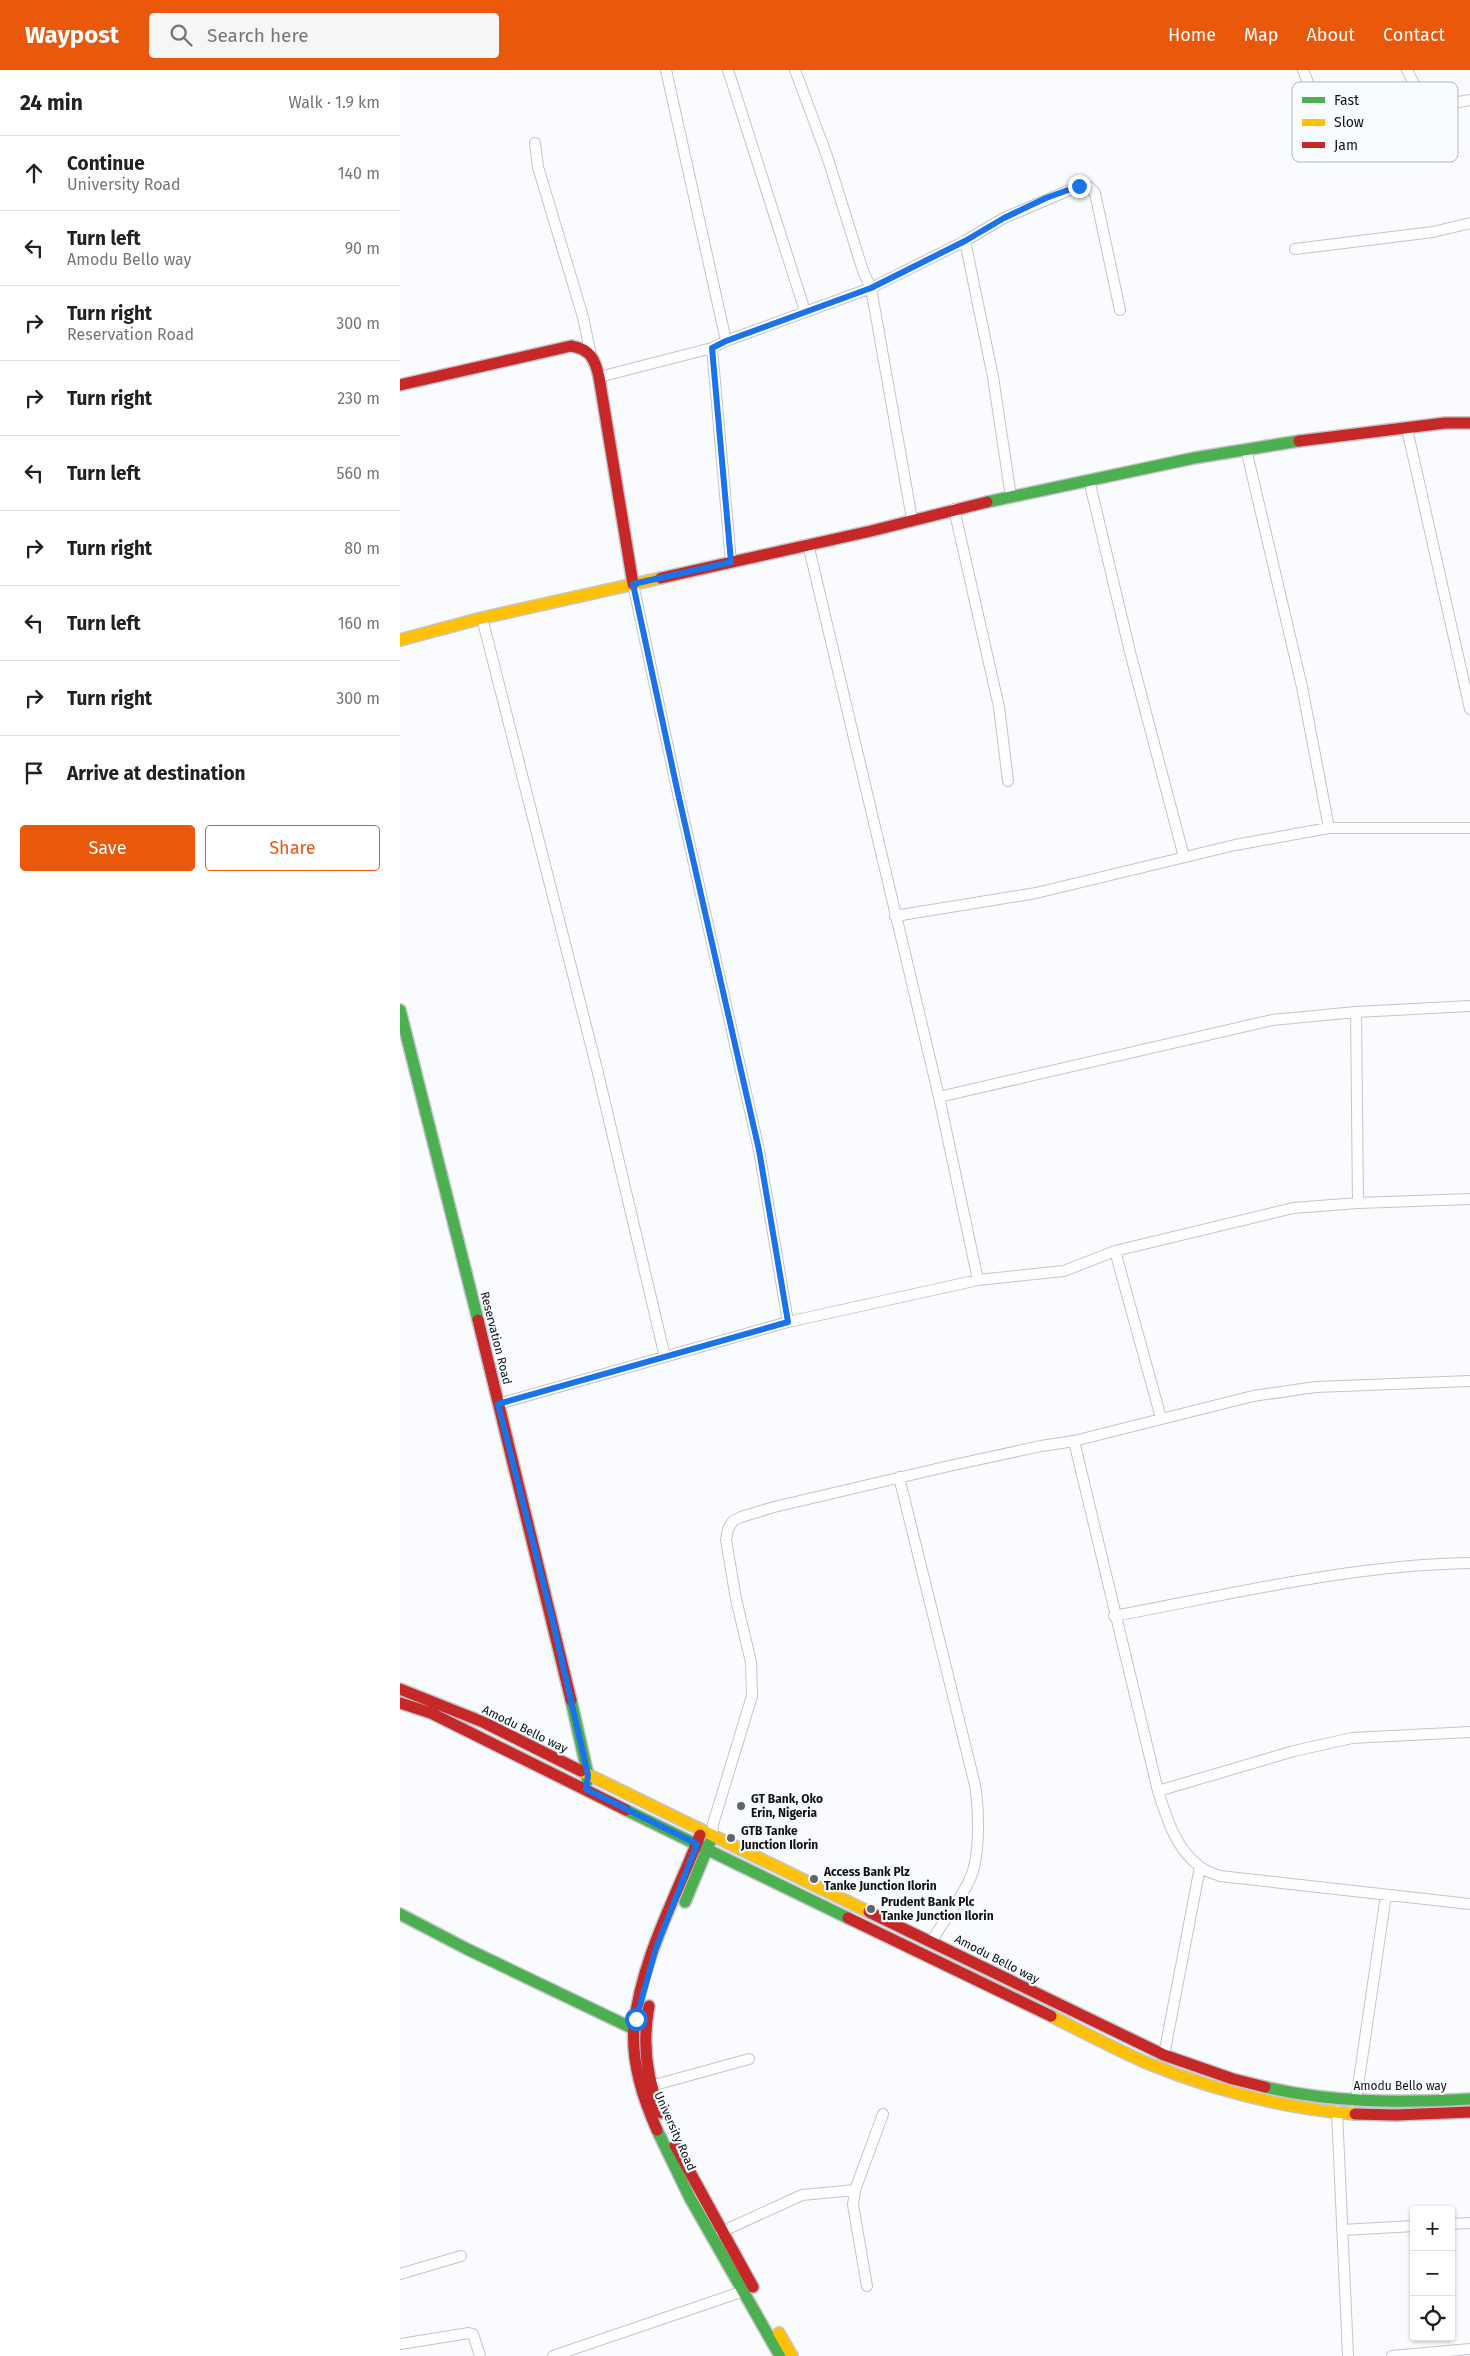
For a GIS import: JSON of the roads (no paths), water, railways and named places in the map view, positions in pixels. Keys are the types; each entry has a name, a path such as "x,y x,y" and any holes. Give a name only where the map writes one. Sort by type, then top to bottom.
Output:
{"main road":[{"path":"400,385 572,346 590,351 596,363 599,377 633,584"},
{"path":"400,640 482,618 871,531 954,509 1089,480 1246,449 1445,423 1470,423"},
{"name":"Reservation Road","path":"400,1010 552,1618 588,1775 586,1789"},
{"name":"Amodu Bello way","path":"400,1689 483,1722 588,1775 709,1830 931,1942 1164,2055 1244,2082 1332,2098 1410,2102 1470,2099"},
{"name":"Amodu Bello way","path":"400,1702 431,1713 702,1847 1146,2062 1178,2075 1237,2093 1298,2106 1337,2111 1370,2115 1470,2112"},
{"path":"680,1913 709,1830"},
{"name":"University Road","path":"702,1847 656,1948 642,1993 634,2029 638,2077 649,2110 716,2245 792,2356"},
{"path":"400,1914 467,1949 634,2029"},
{"name":"University Road","path":"659,1969 652,1988 646,2020 646,2059 651,2086 679,2152 721,2232 780,2356"}],"street":[{"path":"666,70 726,341"},
{"path":"728,70 805,311"},
{"path":"795,70 827,156 863,271 871,288 912,519"},
{"path":"1303,70 1308,82"},
{"path":"1407,70 1413,82"},
{"path":"535,143 538,167 584,317 590,351"},
{"path":"599,377 712,348 805,311 871,288 965,241 1004,218 1046,198 1079,186 1089,187 1095,193 1120,310"},
{"path":"1295,249 1433,232 1470,223"},
{"path":"965,241 993,377 1010,497"},
{"path":"712,348 731,562"},
{"path":"1406,428 1470,709"},
{"path":"1246,449 1302,687 1329,828"},
{"path":"1089,480 1131,656 1184,857"},
{"path":"954,509 998,706 1008,781"},
{"path":"808,544 939,1097 978,1280"},
{"path":"633,584 677,789 759,1150 788,1322"},
{"path":"482,618 595,1060 665,1357"},
{"path":"895,916 1036,893 1235,844 1329,828 1470,828"},
{"path":"939,1097 1272,1020 1356,1012 1470,1006"},
{"path":"1356,1012 1358,1203"},
{"path":"498,1404 788,1322 978,1280 1064,1271 1115,1250 1293,1208 1358,1203 1470,1199"},
{"path":"1115,1250 1161,1418"},
{"path":"709,1830 744,1728 752,1696 753,1680 726,1540 728,1530 733,1521 750,1513 899,1477 1041,1446 1074,1442 1161,1418 1284,1391 1316,1387 1470,1381"},
{"path":"1074,1442 1114,1616 1158,1791 1176,1840 1200,1867 1220,1876 1470,1904"},
{"path":"899,1477 975,1785 978,1805 979,1824 970,1882 931,1942"},
{"path":"1114,1616 1360,1570 1425,1564 1470,1563"},
{"path":"1158,1791 1294,1751 1352,1738 1470,1732"},
{"path":"1164,2055 1200,1867"},
{"path":"1356,2100 1386,1895"},
{"path":"651,2086 749,2059"},
{"path":"1337,2111 1348,2356"},
{"path":"867,2286 853,2211 855,2190 884,2114"},
{"path":"721,2232 802,2195 855,2190"},
{"path":"1455,2224 1470,2223"},
{"path":"1342,2230 1410,2226"},
{"path":"400,2274 461,2256"},
{"path":"554,2356 749,2293"},
{"path":"400,2344 469,2333 473,2334 480,2356"},
{"path":"1392,2356 1464,2352"}],"place":[{"name":"GT Bank, Oko Erin, Nigeria","path":"741,1806"},
{"name":"GTB Tanke Junction Ilorin","path":"731,1838"},
{"name":"Access Bank Plz Tanke Junction Ilorin","path":"814,1879"},
{"name":"Prudent Bank Plc Tanke Junction Ilorin","path":"871,1909"}]}
